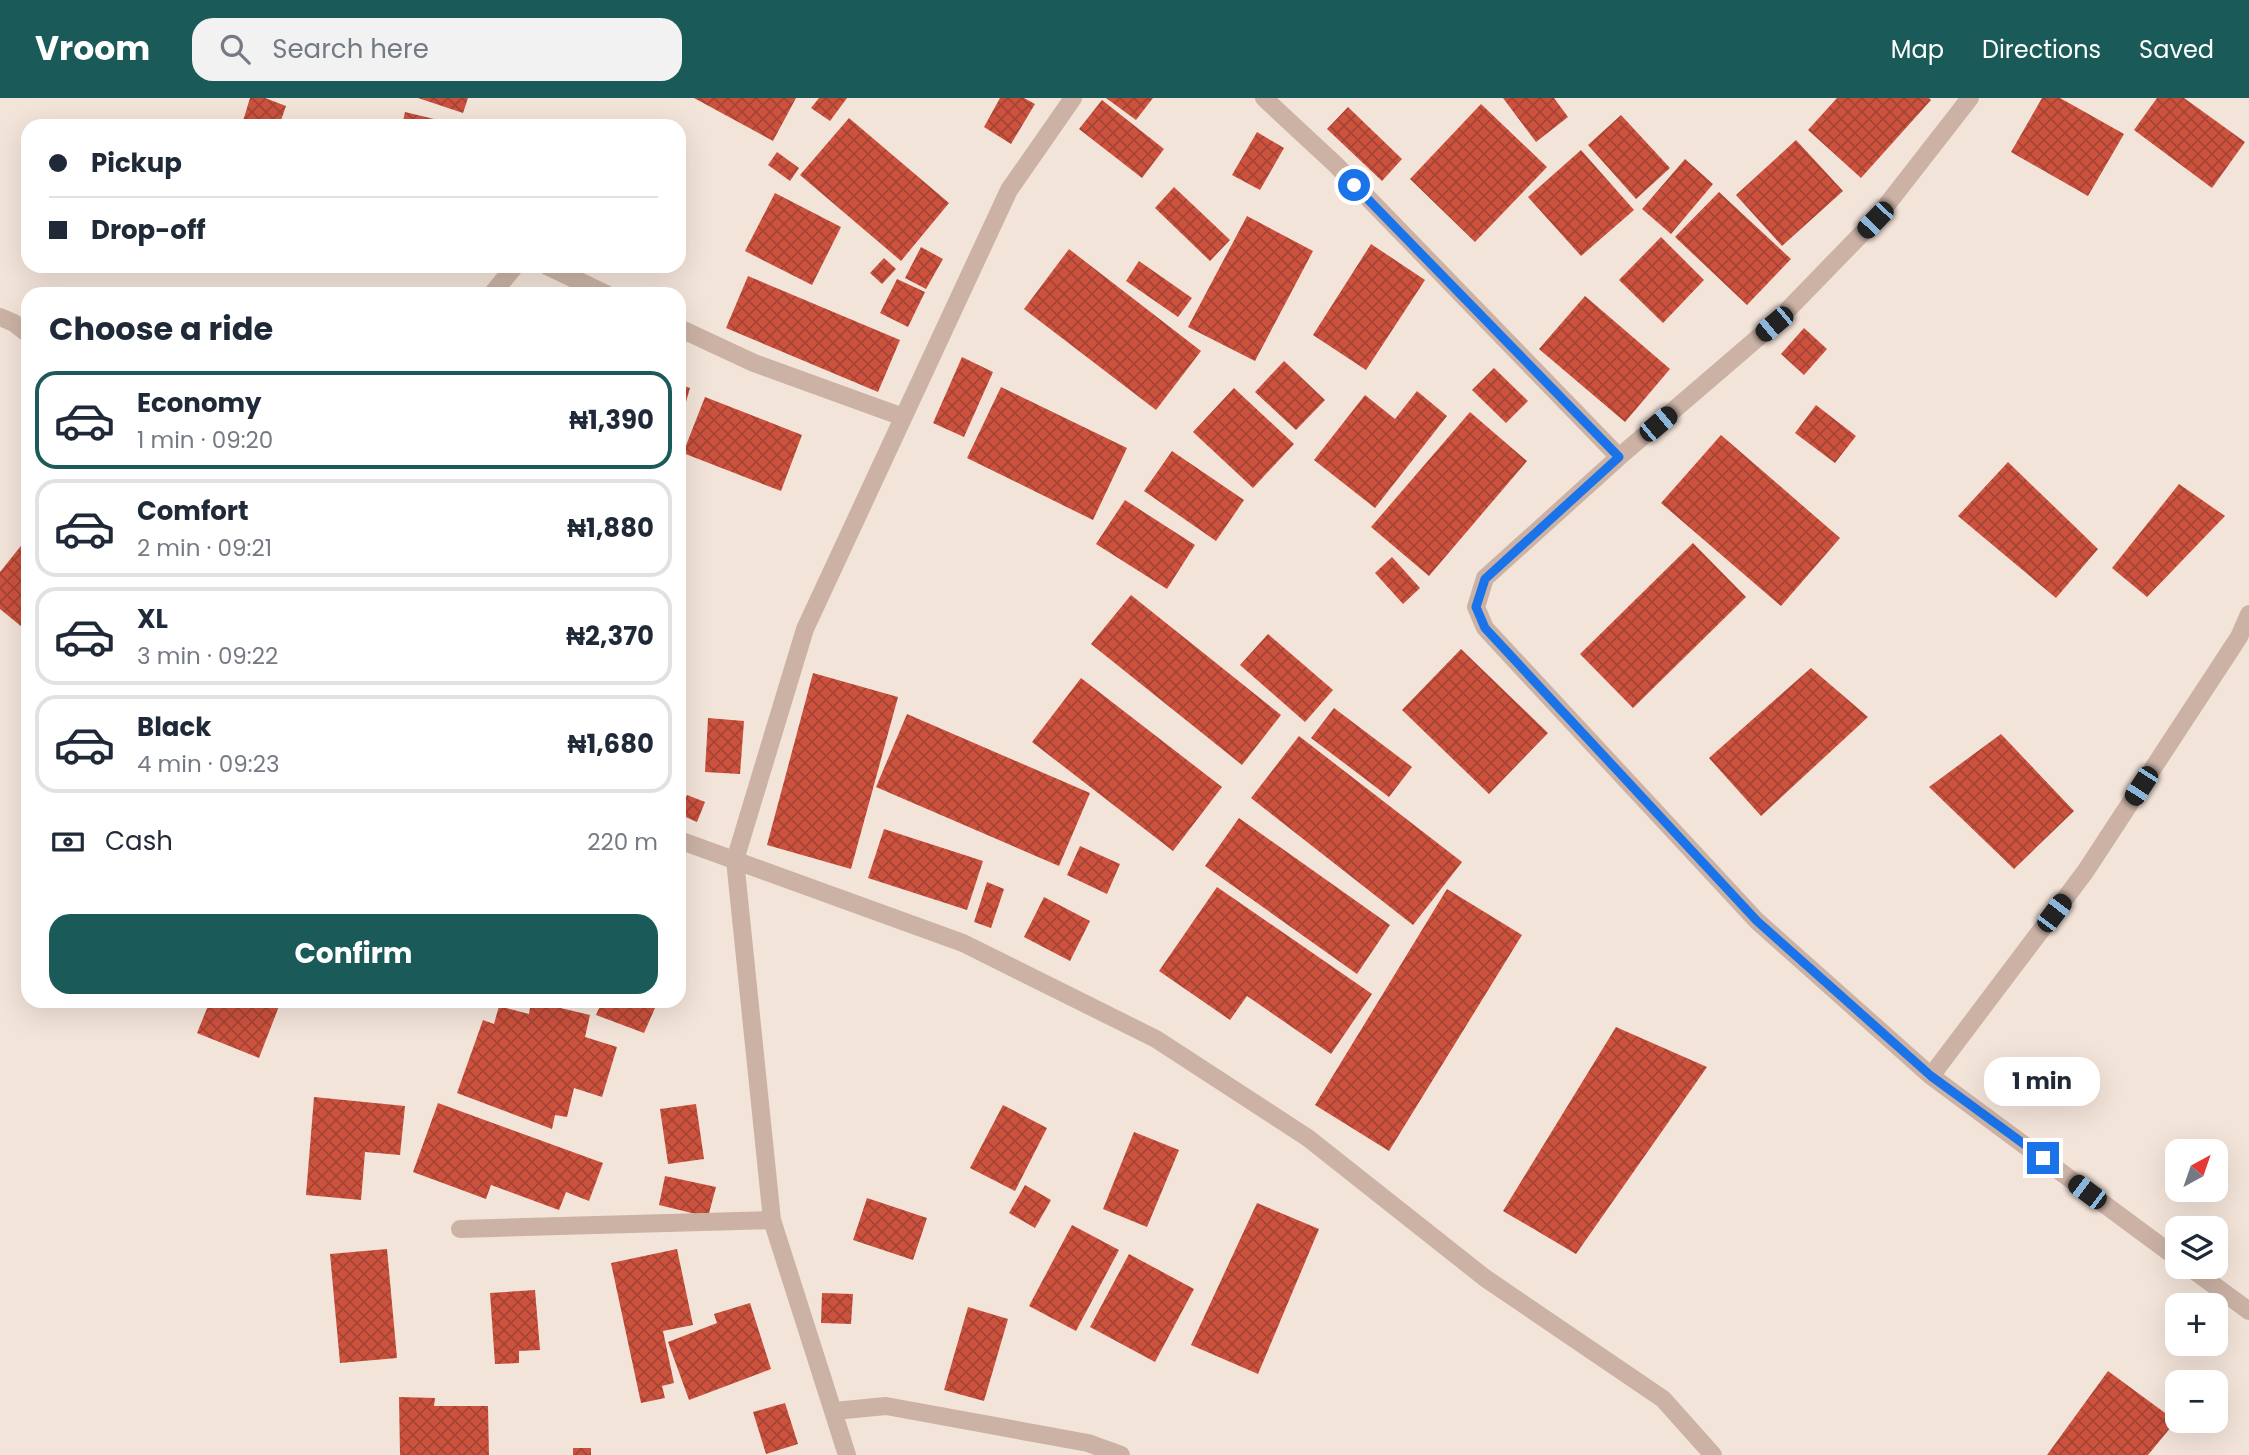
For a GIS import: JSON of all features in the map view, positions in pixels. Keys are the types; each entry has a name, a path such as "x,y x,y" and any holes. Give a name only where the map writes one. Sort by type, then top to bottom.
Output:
{"street":[{"path":"848,1455 772,1220 735,860 805,629 1009,190 1073,98"},
{"path":"1264,98 1336,165 1619,457"},
{"path":"1970,98 1875,220 1774,324 1619,457 1485,579 1476,607 1485,628 1757,921 1931,1076 2165,1249"},
{"path":"498,287 509,273"},
{"path":"562,273 591,287"},
{"path":"0,317 21,328"},
{"path":"686,331 754,363 903,417"},
{"path":"1931,1076 2085,872 2239,637 2249,614"},
{"path":"686,842 963,943 1156,1039 1308,1138 1485,1278 1663,1399 1713,1455"},
{"path":"460,1229 772,1220"},
{"path":"2205,1279 2249,1311"},
{"path":"834,1411 886,1406 1088,1443 1121,1455"}],"building":[{"path":"250,98 265,98 286,106 281,119 244,119"},
{"path":"418,98 468,98 463,113"},
{"path":"694,98 796,98 773,141"},
{"path":"819,98 847,98 830,121 811,108"},
{"path":"1000,98 1024,98 1035,104 1011,144 984,127"},
{"path":"1106,98 1153,98 1136,120"},
{"path":"1503,98 1554,98 1568,117 1536,142"},
{"path":"1837,98 1931,100 1861,178 1808,130"},
{"path":"2042,98 2060,98 2124,134 2088,196 2011,152"},
{"path":"2157,98 2184,98 2245,142 2212,188 2134,130"},
{"path":"1102,100 1164,149 1142,178 1079,129"},
{"path":"1481,104 1547,167 1475,242 1410,179"},
{"path":"1348,107 1402,159 1382,181 1327,129"},
{"path":"405,112 434,119 404,119"},
{"path":"1621,115 1670,168 1636,199 1588,145"},
{"path":"849,118 949,203 901,261 800,175"},
{"path":"1257,132 1284,148 1260,190 1232,175"},
{"path":"1796,140 1843,191 1782,246 1736,195"},
{"path":"1581,150 1634,210 1581,256 1528,197"},
{"path":"777,152 799,168 790,181 768,165"},
{"path":"1685,159 1713,184 1671,234 1642,209"},
{"path":"1174,187 1230,240 1210,261 1155,208"},
{"path":"1719,192 1791,259 1747,305 1675,237"},
{"path":"775,193 841,227 812,285 745,251"},
{"path":"1247,216 1313,251 1255,361 1188,327"},
{"path":"1661,237 1704,280 1663,323 1619,280"},
{"path":"1371,244 1425,280 1366,370 1313,335"},
{"path":"921,247 943,259 926,289 905,278"},
{"path":"1069,249 1201,351 1156,410 1024,309"},
{"path":"884,258 896,269 882,284 870,273"},
{"path":"1139,261 1192,298 1178,317 1126,281"},
{"path":"748,276 900,340 878,392 726,328"},
{"path":"897,279 925,292 908,327 880,313"},
{"path":"1585,296 1670,369 1625,422 1539,349"},
{"path":"1804,328 1827,349 1804,375 1781,354"},
{"path":"962,357 993,372 964,437 933,423"},
{"path":"1284,361 1325,400 1296,430 1255,392"},
{"path":"1494,368 1528,401 1506,423 1472,390"},
{"path":"686,387 690,388 686,402"},
{"path":"1001,387 1127,448 1093,520 967,458"},
{"path":"1234,388 1294,444 1253,488 1193,432"},
{"path":"1417,391 1447,416 1375,508 1314,460 1365,395 1395,419"},
{"path":"705,397 802,435 781,491 686,454 686,445"},
{"path":"1816,405 1856,436 1835,463 1795,433"},
{"path":"1470,412 1527,461 1429,576 1371,527"},
{"path":"1721,435 1840,538 1781,606 1661,503"},
{"path":"1172,451 1244,500 1216,541 1144,491"},
{"path":"2008,462 2098,549 2056,598 1958,516"},
{"path":"2179,484 2225,516 2147,597 2112,568"},
{"path":"1125,500 1195,545 1167,589 1096,544"},
{"path":"1693,543 1746,597 1633,708 1580,654"},
{"path":"21,546 21,626 0,609 0,572"},
{"path":"1392,557 1420,588 1403,604 1375,573"},
{"path":"1131,595 1281,715 1242,765 1091,644"},
{"path":"1268,634 1333,690 1305,722 1240,665"},
{"path":"1461,649 1548,733 1489,794 1402,710"},
{"path":"1811,668 1868,717 1761,816 1709,758"},
{"path":"813,673 898,697 851,869 767,845"},
{"path":"1081,678 1222,787 1173,851 1032,742"},
{"path":"1334,708 1412,767 1389,797 1311,738"},
{"path":"907,714 1090,793 1059,866 876,787"},
{"path":"708,718 744,721 740,774 705,772"},
{"path":"2001,734 2074,811 2014,869 1929,787"},
{"path":"1299,736 1462,862 1413,925 1251,798"},
{"path":"687,795 705,802 697,822 686,817"},
{"path":"1239,818 1390,925 1357,974 1205,866"},
{"path":"884,829 983,861 967,910 868,878"},
{"path":"1080,846 1120,864 1107,894 1067,875"},
{"path":"987,882 1004,889 991,928 974,922"},
{"path":"1217,887 1372,994 1331,1054 1247,996 1230,1020 1159,971"},
{"path":"1447,889 1522,935 1389,1151 1315,1105"},
{"path":"1044,897 1090,921 1070,961 1024,937"},
{"path":"207,1008 278,1008 259,1058 197,1033"},
{"path":"498,1008 529,1014 530,1008 560,1008 590,1015 585,1037 617,1047 602,1097 574,1088 567,1117 555,1115 552,1129 457,1093 483,1020 494,1024"},
{"path":"599,1008 655,1008 644,1033 596,1015"},
{"path":"1616,1027 1707,1067 1576,1254 1503,1211"},
{"path":"314,1097 405,1106 400,1155 365,1152 361,1200 306,1195"},
{"path":"438,1103 603,1163 589,1201 566,1192 559,1210 491,1185 486,1199 413,1172"},
{"path":"696,1104 704,1159 668,1164 660,1109"},
{"path":"1003,1105 1047,1128 1015,1191 970,1168"},
{"path":"1134,1132 1179,1150 1147,1227 1103,1209"},
{"path":"665,1176 716,1187 708,1217 659,1205"},
{"path":"1025,1185 1051,1200 1035,1228 1009,1213"},
{"path":"867,1198 927,1218 913,1260 853,1240"},
{"path":"1257,1203 1319,1229 1258,1374 1191,1345"},
{"path":"1072,1225 1119,1250 1076,1331 1029,1306"},
{"path":"387,1249 397,1358 340,1363 330,1254"},
{"path":"677,1249 693,1325 663,1331 674,1383 662,1386 665,1398 641,1403 611,1263"},
{"path":"1129,1254 1194,1289 1155,1362 1090,1327"},
{"path":"535,1290 540,1350 519,1351 519,1363 495,1364 490,1293"},
{"path":"822,1293 853,1294 851,1324 821,1323"},
{"path":"750,1303 771,1369 689,1400 668,1342 717,1323 714,1314"},
{"path":"968,1307 1008,1319 984,1401 944,1390"},
{"path":"2108,1371 2165,1413 2166,1433 2148,1455 2047,1455"},
{"path":"399,1397 435,1398 434,1406 488,1406 489,1455 400,1455"},
{"path":"785,1403 798,1444 766,1454 753,1412"},
{"path":"573,1448 591,1448 591,1455 573,1455"}],"route":[{"path":"1354,185 1619,457 1485,579 1476,607 1485,628 1757,921 1931,1076 2043,1158"}]}
